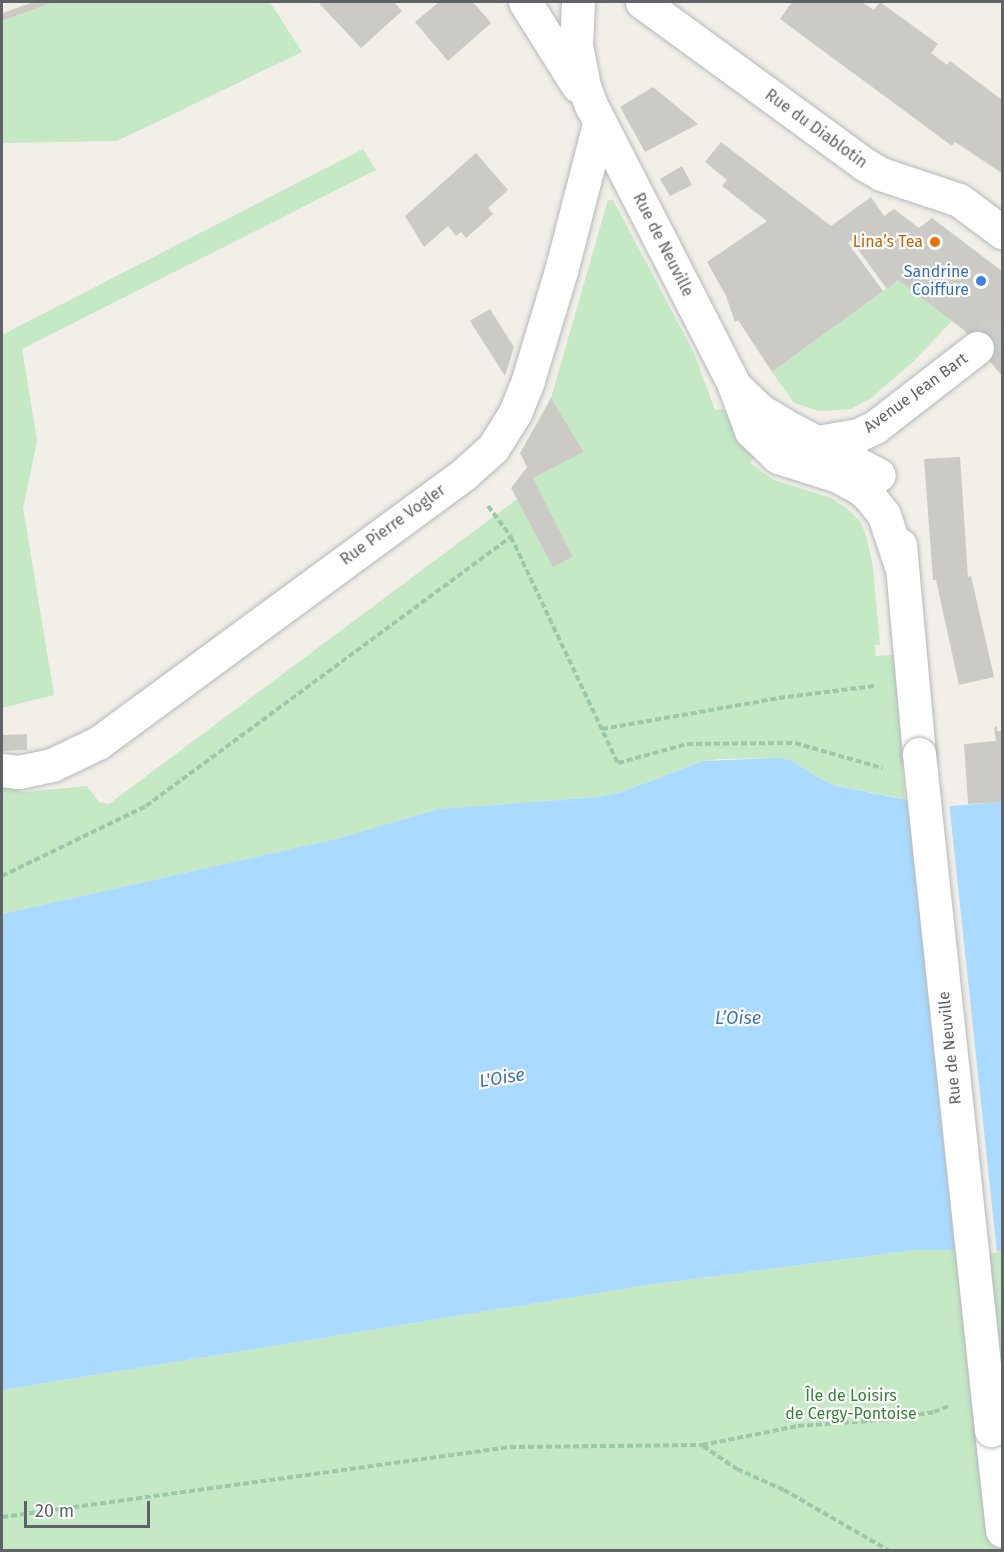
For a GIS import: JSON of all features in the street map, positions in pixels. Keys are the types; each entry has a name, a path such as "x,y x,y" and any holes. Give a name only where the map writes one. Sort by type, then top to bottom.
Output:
{"street":[{"name":"Rue de Neuville","path":"525,2 595,114 654,225 734,385 751,431 768,449 787,461 838,476 860,488 884,515 901,566"},
{"name":"Rue de Neuville","path":"578,2 576,45 584,86 595,114"},
{"name":"Rue du Diablotin","path":"642,2 864,164 881,174 959,200 1002,232"},
{"name":"Rue Pierre Vogler","path":"2,770 20,772 52,765 98,743 464,474 493,448 515,413 528,380 561,271 595,114"},
{"name":"Avenue Jean Bart","path":"818,442 858,435 875,427 977,348"},
{"name":"Rue de Neuville","path":"734,385 761,411 867,467 890,486 899,513 901,566 920,754 1002,1530"}],"path":[{"path":"2,876 146,806 511,537 618,763 687,744 795,743 885,769"},
{"path":"602,729 779,698 875,686 874,676"},
{"path":"2,1517 510,1448 702,1445 798,1426 883,1420 934,1412 954,1404"},
{"path":"702,1445 737,1469 784,1490 888,1551"}],"green space":[{"path":"54,2 270,2 302,52 117,141 2,143 2,21"},
{"path":"363,149 376,170 22,349 37,441 23,508 54,695 2,708 2,335"},
{"path":"608,200 613,200 694,353 715,410 723,409 739,436 756,454 750,463 774,480 831,498 860,521 867,538 873,568 880,645 875,645 876,656 894,655 905,799 837,786 822,780 791,760 776,758 703,761 622,792 599,797 439,809 336,839 2,914 2,787 24,792 87,786 99,802 109,804 517,499 553,566 573,557 533,478 584,452 551,398"},
{"path":"898,280 952,321 915,360 870,399 851,409 819,411 794,403 772,372"},
{"name":"Île de Loisirs de Cergy-Pontoise","path":"915,1250 1002,1250 1002,1550 2,1550 2,1390 647,1285"}],"water":[{"name":"L’Oise","path":"777,758 791,760 822,780 837,786 897,798 951,806 1002,802 1002,1250 915,1250 647,1285 2,1390 2,914 336,839 439,809 599,797 622,792 703,761"}],"pier":[{"path":"907,797 949,802 997,1253 955,1253"}],"building":[{"path":"34,2 54,2 2,21 2,13"},
{"path":"318,2 394,2 402,11 361,48"},
{"path":"439,2 473,2 491,23 448,61 415,22"},
{"path":"792,2 862,2 874,10 880,2 938,44 931,53 947,65 950,61 1002,100 1002,173 955,142 952,146 780,19"},
{"path":"653,87 698,124 645,152 620,107"},
{"path":"721,142 831,226 871,197 884,216 894,209 919,228 932,218 1002,271 1002,376 965,331 898,280 887,289 851,240 848,243 883,291 772,372 738,320 735,322 726,296 707,262 767,221 722,186 727,180 705,162"},
{"path":"476,153 508,190 488,208 493,214 466,238 461,232 456,236 448,226 424,247 405,216"},
{"path":"682,166 692,185 670,196 660,179"},
{"path":"490,309 514,347 505,376 470,321"},
{"path":"551,398 584,452 533,478 573,557 553,567 511,488 527,467 520,453"},
{"path":"960,457 968,577 971,576 994,677 959,685 936,580 933,580 924,459"},
{"path":"997,726 997,731 1002,731 1002,802 968,804 964,744 996,741 994,727"},
{"path":"27,734 27,750 2,751 2,735"}],"tunnel":[{"path":"977,348 1002,327"}],"place":[{"name":"Lina’s Tea","path":"935,242"},
{"name":"Sandrine Coiffure","path":"981,281"}],"water label":[{"name":"L'Oise","path":"502,1078"}]}
